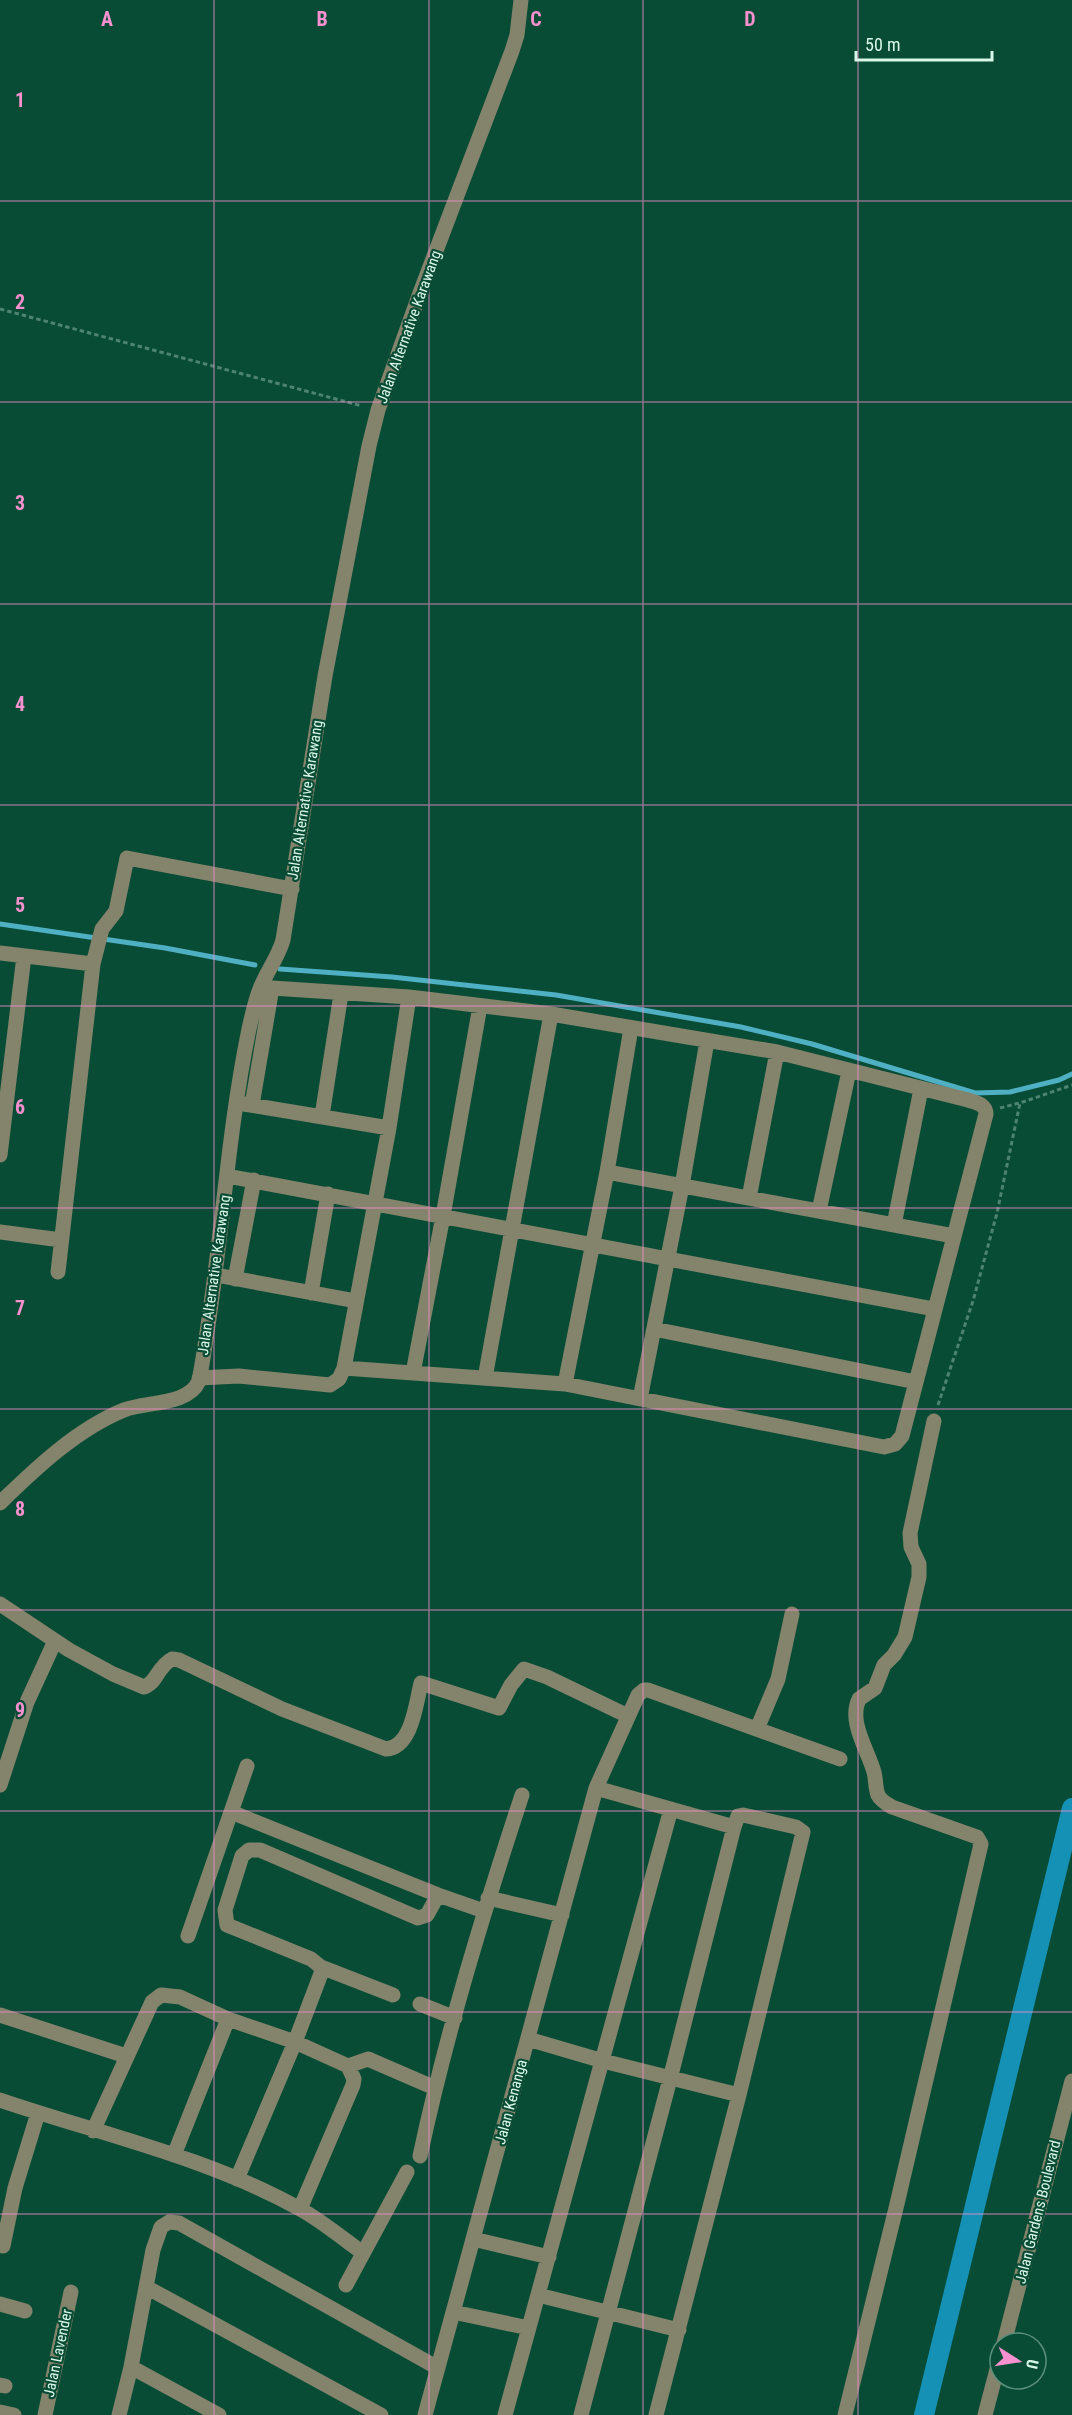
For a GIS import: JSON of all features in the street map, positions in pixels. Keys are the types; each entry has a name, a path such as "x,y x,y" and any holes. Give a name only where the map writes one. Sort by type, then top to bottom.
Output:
{"street":[{"name":"Jalan Alternative Karawang","path":"199,1378 216,1275 235,1102 249,1026 260,987 281,948 325,676 378,410 506,70 517,35 521,0"},
{"path":"57,1272 93,964 100,936 116,911 127,858 292,889"},
{"path":"0,953 93,964"},
{"path":"0,1155 24,956"},
{"path":"252,1105 272,988 409,997 551,1014 777,1052 968,1100 981,1105 986,1111 902,1436 895,1444 884,1447 564,1384 344,1368"},
{"path":"322,1116 341,994"},
{"path":"0,1503 33,1471 87,1430 122,1411 190,1393 197,1385 199,1378 239,1376 330,1384 339,1379 344,1368 389,1128 409,997"},
{"path":"413,1373 480,1006"},
{"path":"485,1378 551,1014"},
{"path":"564,1384 607,1172 631,1028"},
{"path":"640,1399 682,1186 707,1041"},
{"path":"749,1198 777,1052"},
{"path":"819,1211 849,1071"},
{"path":"894,1225 921,1089"},
{"path":"235,1102 389,1128"},
{"path":"607,1172 954,1236"},
{"path":"226,1176 934,1309"},
{"path":"235,1279 254,1180"},
{"path":"311,1293 328,1194"},
{"path":"0,1232 61,1239"},
{"path":"216,1275 356,1301"},
{"path":"654,1329 916,1382"},
{"path":"845,2415 903,2182 981,1844 977,1837 892,1807 882,1800 877,1792 874,1771 860,1734 856,1711 859,1699 875,1688 884,1665 894,1655 905,1637 919,1577 919,1564 911,1547 910,1533 934,1421"},
{"path":"0,1604 55,1641 113,1674 144,1687 153,1683 159,1668 165,1662 172,1659 179,1660 282,1708 386,1749 394,1749 406,1734 421,1683 499,1708 511,1684 524,1669 547,1677 628,1716"},
{"path":"758,1729 778,1679 792,1614"},
{"path":"0,1785 27,1702 55,1641"},
{"name":"Jalan Kenanga","path":"425,2415 596,1788 638,1695 648,1690 840,1759"},
{"path":"188,1936 247,1766"},
{"path":"596,1788 734,1827"},
{"path":"420,2156 435,2088 486,1904 522,1795"},
{"path":"505,2415 671,1809"},
{"path":"231,1812 438,1895 562,1915"},
{"path":"581,2415 734,1827 741,1815 796,1827 803,1832 739,2096 656,2415"},
{"path":"393,1995 227,1925 225,1910 238,1864 246,1851 260,1850 418,1917 427,1915 438,1895"},
{"path":"237,2179 320,1981 321,1966"},
{"path":"93,2131 152,2002 158,1995 171,1994 180,1997 228,2019 295,2042 348,2066 352,2072 353,2085 300,2209"},
{"path":"420,2004 455,2018"},
{"path":"0,2015 126,2056"},
{"path":"174,2155 228,2019"},
{"path":"528,2039 739,2096"},
{"path":"348,2066 368,2059 435,2088"},
{"name":"Jalan Gardens Boulevard","path":"1007,2331 1072,2081"},
{"path":"0,2100 174,2155 237,2179 300,2209 363,2253"},
{"path":"3,2246 7,2186 38,2113"},
{"path":"346,2284 406,2172"},
{"path":"119,2415 131,2367 153,2250 161,2227 167,2222 177,2223 438,2368"},
{"path":"473,2239 549,2257"},
{"path":"146,2287 381,2415"},
{"name":"Jalan Lavender","path":"45,2415 71,2292"},
{"path":"538,2295 679,2330"},
{"path":"0,2304 25,2311"},
{"path":"453,2312 529,2328"},
{"path":"131,2367 219,2415"},
{"path":"985,2415 991,2391"},
{"path":"0,2412 14,2415"}],"path":[{"path":"0,309 378,410"},
{"path":"934,1421 997,1213 1020,1103 1072,1085"}],"waterway":[{"path":"0,924 165,948 255,965"},
{"path":"280,969 392,977 556,995 741,1027 812,1044 975,1093 1010,1092 1059,1080 1072,1074"},
{"path":"924,2415 1072,1808"}]}
